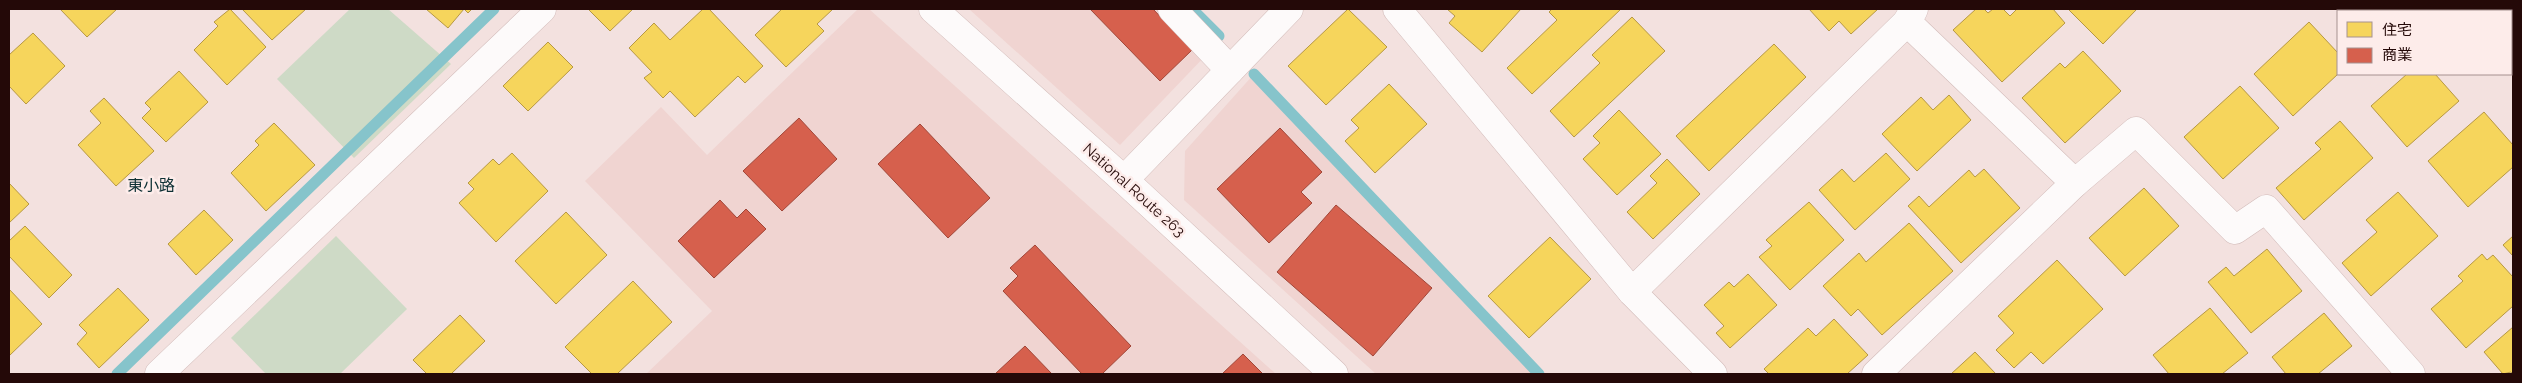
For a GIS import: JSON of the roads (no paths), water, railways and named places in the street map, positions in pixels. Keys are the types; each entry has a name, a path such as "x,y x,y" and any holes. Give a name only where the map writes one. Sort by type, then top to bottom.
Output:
{"main road":[{"path":"158,374 542,9"},
{"name":"National Route 263","path":"933,9 1124,180 1334,374"},
{"path":"1172,9 1230,70"},
{"path":"1124,180 1289,9"},
{"path":"1397,9 1632,292 1713,374"},
{"path":"1632,292 1910,16 2075,183"},
{"path":"1876,374 2075,183 2136,131 2235,230 2266,209 2411,374"}],"waterway":[{"path":"117,374 494,9"},
{"path":"1192,9 1219,36"},
{"path":"1254,74 1539,374"}],"district":[{"name":"東小路","path":"151,185"}]}
